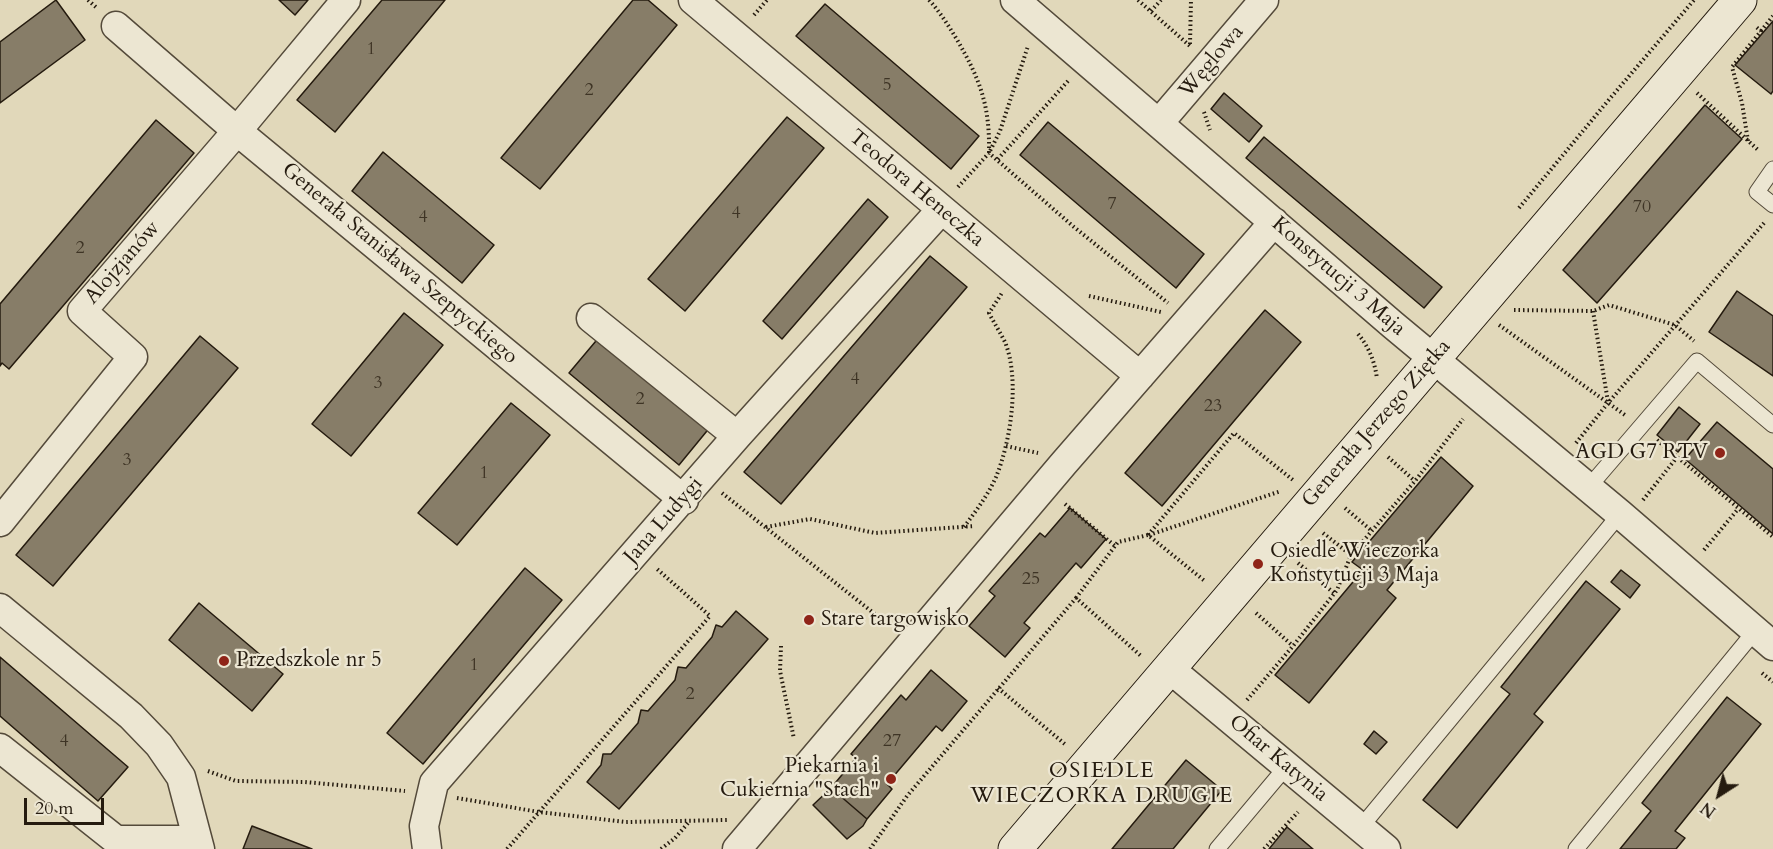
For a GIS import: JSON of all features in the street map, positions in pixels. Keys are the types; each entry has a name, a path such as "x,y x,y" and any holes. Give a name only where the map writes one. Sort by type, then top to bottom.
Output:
{"street":[{"name":"Alojzjanów","path":"0,522 133,357 82,310 345,0"},
{"name":"Teodora Heneczka","path":"693,0 946,202 1140,376"},
{"name":"Konstytucji 3 Maja","path":"1015,0 1433,359 1588,488 1628,511 1764,639"},
{"name":"Węglowa","path":"1159,123 1264,0"},
{"name":"Generała Jerzego Ziętka","path":"1015,849 1156,663 1433,359 1744,10"},
{"name":"Generała Stanisława Szeptyckiego","path":"116,26 237,130 684,500"},
{"name":"Jana Ludygi","path":"427,849 424,826 434,783 684,500 737,436 946,202"},
{"path":"737,849 1140,376 1186,314 1274,222"},
{"path":"591,318 737,436"},
{"path":"0,608 131,716 159,745 181,777 199,845 116,840 0,748"},
{"name":"Ofiar Katynia","path":"1156,663 1386,849"}],"lane":[{"path":"1771,211 1756,192 1773,169"},
{"path":"1588,488 1699,354 1773,425"},
{"path":"1361,827 1628,511"},
{"path":"1576,849 1764,639"},
{"path":"1217,849 1286,767"}],"path":[{"path":"929,0 946,21 980,84 989,130 989,153 1074,227 1163,299 1186,314"},
{"path":"1138,0 1196,52 1210,91 1204,113 1211,133"},
{"path":"1151,11 1161,0"},
{"path":"1190,45 1191,0"},
{"path":"1513,217 1607,102 1695,0"},
{"path":"1744,10 1761,31"},
{"path":"1748,141 1742,103 1732,67 1773,16"},
{"path":"946,202 989,153 1000,131 1028,46"},
{"path":"997,160 1069,80"},
{"path":"1691,87 1758,150"},
{"path":"1570,451 1771,211"},
{"path":"964,527 986,496 1006,446 1013,392 1012,368 1005,343 989,313 1008,283"},
{"path":"1083,295 1186,314"},
{"path":"1506,311 1521,309 1593,311 1609,305 1675,325 1699,354"},
{"path":"1593,311 1608,403"},
{"path":"1241,707 1334,593 1351,555 1463,419"},
{"path":"1148,535 1234,433 1297,484"},
{"path":"1006,446 1047,455"},
{"path":"1380,450 1414,481"},
{"path":"1628,511 1678,456"},
{"path":"714,487 895,631"},
{"path":"870,849 907,796 1076,598 1118,542 1148,535 1283,490"},
{"path":"1060,500 1115,546"},
{"path":"1336,501 1372,531"},
{"path":"1703,551 1738,509"},
{"path":"766,527 810,519 875,532 982,525"},
{"path":"1315,526 1351,555"},
{"path":"1148,535 1206,583"},
{"path":"1290,555 1334,593"},
{"path":"507,849 710,616 649,561"},
{"path":"1076,598 1156,663"},
{"path":"1254,612 1293,646"},
{"path":"781,646 780,671 795,742"},
{"path":"998,688 1066,745"},
{"path":"181,777 197,767 236,781 305,782 432,794 539,812 626,822 760,821"},
{"path":"1264,849 1299,810"},
{"path":"661,849 675,838 690,821"}],"building":[{"path":"56,0 85,40 0,103 0,42"},
{"path":"279,0 308,0 295,15"},
{"path":"382,0 445,0 335,132 297,100"},
{"path":"633,0 648,0 677,25 540,189 501,158"},
{"path":"825,4 979,136 951,169 796,36"},
{"path":"1773,21 1773,91 1771,94 1735,65"},
{"path":"1224,93 1262,126 1249,142 1211,109"},
{"path":"1705,105 1742,139 1597,303 1563,270"},
{"path":"787,117 824,148 685,311 648,279"},
{"path":"156,120 194,153 9,369 2,363 0,366 0,304"},
{"path":"1048,122 1204,254 1176,288 1020,155"},
{"path":"1264,137 1442,287 1424,308 1246,158"},
{"path":"383,152 494,245 462,283 352,191"},
{"path":"868,199 888,217 782,339 763,321"},
{"path":"930,256 967,287 781,504 744,472"},
{"path":"1737,291 1773,316 1773,376 1709,332"},
{"path":"1265,310 1301,342 1162,506 1125,473"},
{"path":"404,313 443,345 351,456 312,424"},
{"path":"601,335 711,426 679,465 569,373"},
{"path":"200,336 238,368 53,586 16,555"},
{"path":"511,403 550,435 457,545 418,513"},
{"path":"1679,407 1700,424 1678,452 1657,435"},
{"path":"1717,422 1773,469 1773,534 1685,459"},
{"path":"1441,457 1473,486 1387,590 1396,598 1309,703 1275,675 1363,570 1352,562"},
{"path":"1070,508 1106,539 1081,568 1076,563 1024,623 1030,628 1005,657 969,626 995,596 989,591 1040,533 1045,537"},
{"path":"525,568 562,600 423,764 387,733"},
{"path":"1621,570 1640,585 1630,598 1611,582"},
{"path":"1586,581 1620,609 1534,714 1543,722 1457,828 1423,800 1510,694 1501,687"},
{"path":"199,603 283,674 252,711 169,640"},
{"path":"736,611 768,639 619,809 587,782 601,765 603,754 611,754 638,723 641,710 648,711 675,680 678,667 686,668 712,637 716,625 722,627"},
{"path":"0,657 128,767 98,801 0,716"},
{"path":"931,670 967,701 942,731 936,726 887,784 892,789 867,819 831,788 856,758 851,754 901,695 906,700"},
{"path":"1727,697 1761,724 1675,831 1685,838 1676,849 1620,849 1651,811 1642,803"},
{"path":"1374,731 1387,742 1376,754 1364,744"},
{"path":"1186,760 1222,790 1173,849 1112,849"},
{"path":"831,788 867,819 863,826 847,839 813,805"},
{"path":"252,826 312,849 243,849"},
{"path":"1287,827 1313,849 1269,849"}],"place":[{"name":"AGD G7 RTV","path":"1720,453"},
{"name":"Osiedle Wieczorka Konstytucji 3 Maja","path":"1258,564"},
{"name":"Stare targowisko","path":"809,620"},
{"name":"Przedszkole nr 5","path":"224,661"},
{"name":"Piekarnia i Cukiernia \"Stach\"","path":"891,779"}],"district":[{"name":"OSIEDLE WIECZORKA DRUGIE","path":"1102,784"}]}
